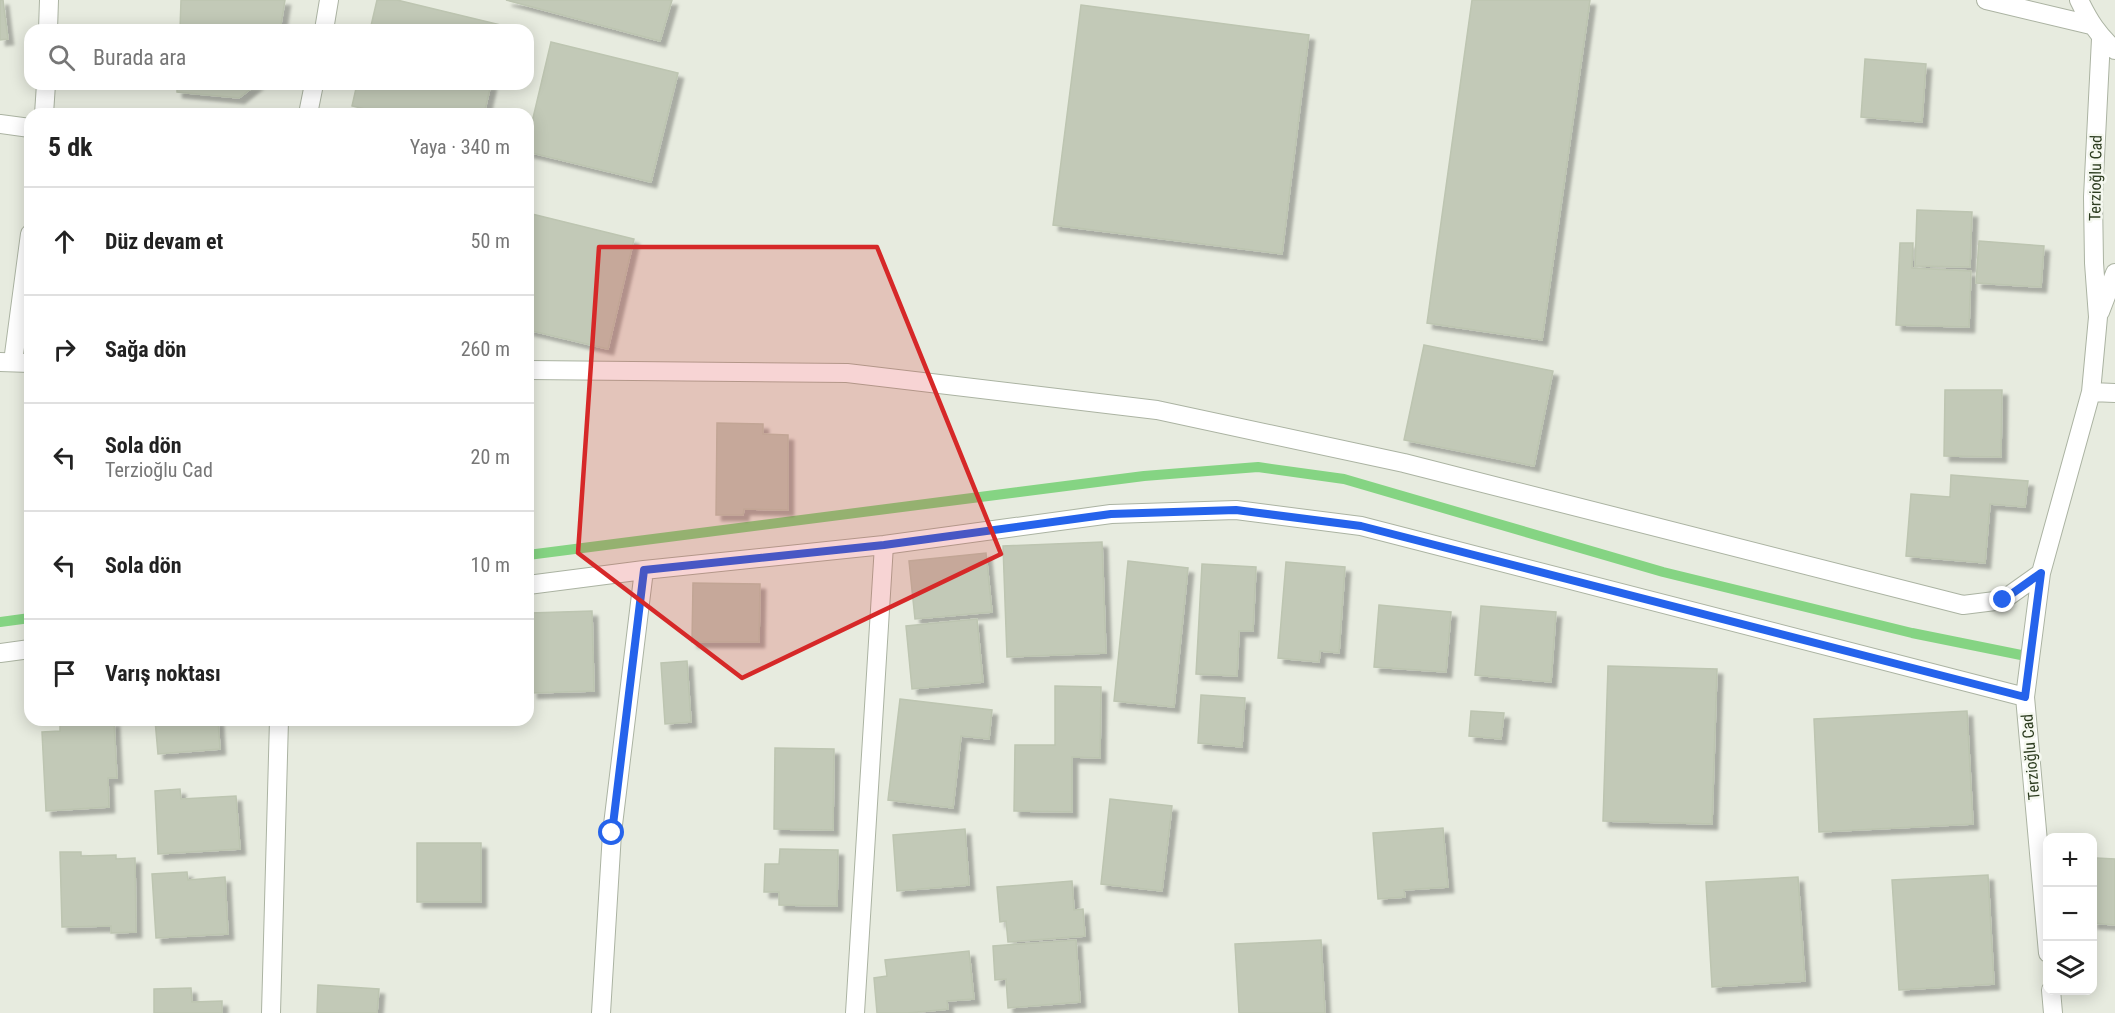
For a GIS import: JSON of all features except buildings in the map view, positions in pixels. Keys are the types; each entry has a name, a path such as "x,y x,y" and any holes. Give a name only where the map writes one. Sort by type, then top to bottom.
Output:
{"street":[{"path":"48,24 49,0"},
{"path":"325,24 329,0"},
{"path":"1986,0 2102,38"},
{"path":"2079,0 2102,38"},
{"name":"Terzioğlu Cad","path":"2047,941 2025,697 2041,573 2091,392 2098,316 2093,197 2102,38"},
{"path":"45,108 46,90"},
{"path":"309,108 313,90"},
{"path":"0,124 24,127"},
{"name":"Terzioğlu Cad","path":"2098,316 2115,273"},
{"path":"14,362 24,282"},
{"path":"534,370 847,373 1157,411 1404,464 1963,605 2003,600 2041,573"},
{"path":"2091,392 2115,393"},
{"path":"534,584 644,570 884,545 1111,514 1236,510 1361,526 2025,697"},
{"path":"855,1013 884,545"},
{"path":"601,1013 612,833 644,570"},
{"path":"0,653 24,650"},
{"path":"271,1013 279,726"},
{"path":"2051,995 2053,1013"}],"highlighted area":[{"path":"599,247 877,247 1001,554 742,678 578,553"}],"waterway":[{"path":"534,554 1144,476 1258,467 1344,479 1663,572 1912,633 2026,656"},
{"path":"0,622 24,619"}],"route":[{"path":"612,833 644,570 884,545 1111,514 1236,510 1361,526 2025,697 2041,573 2003,600"}]}
